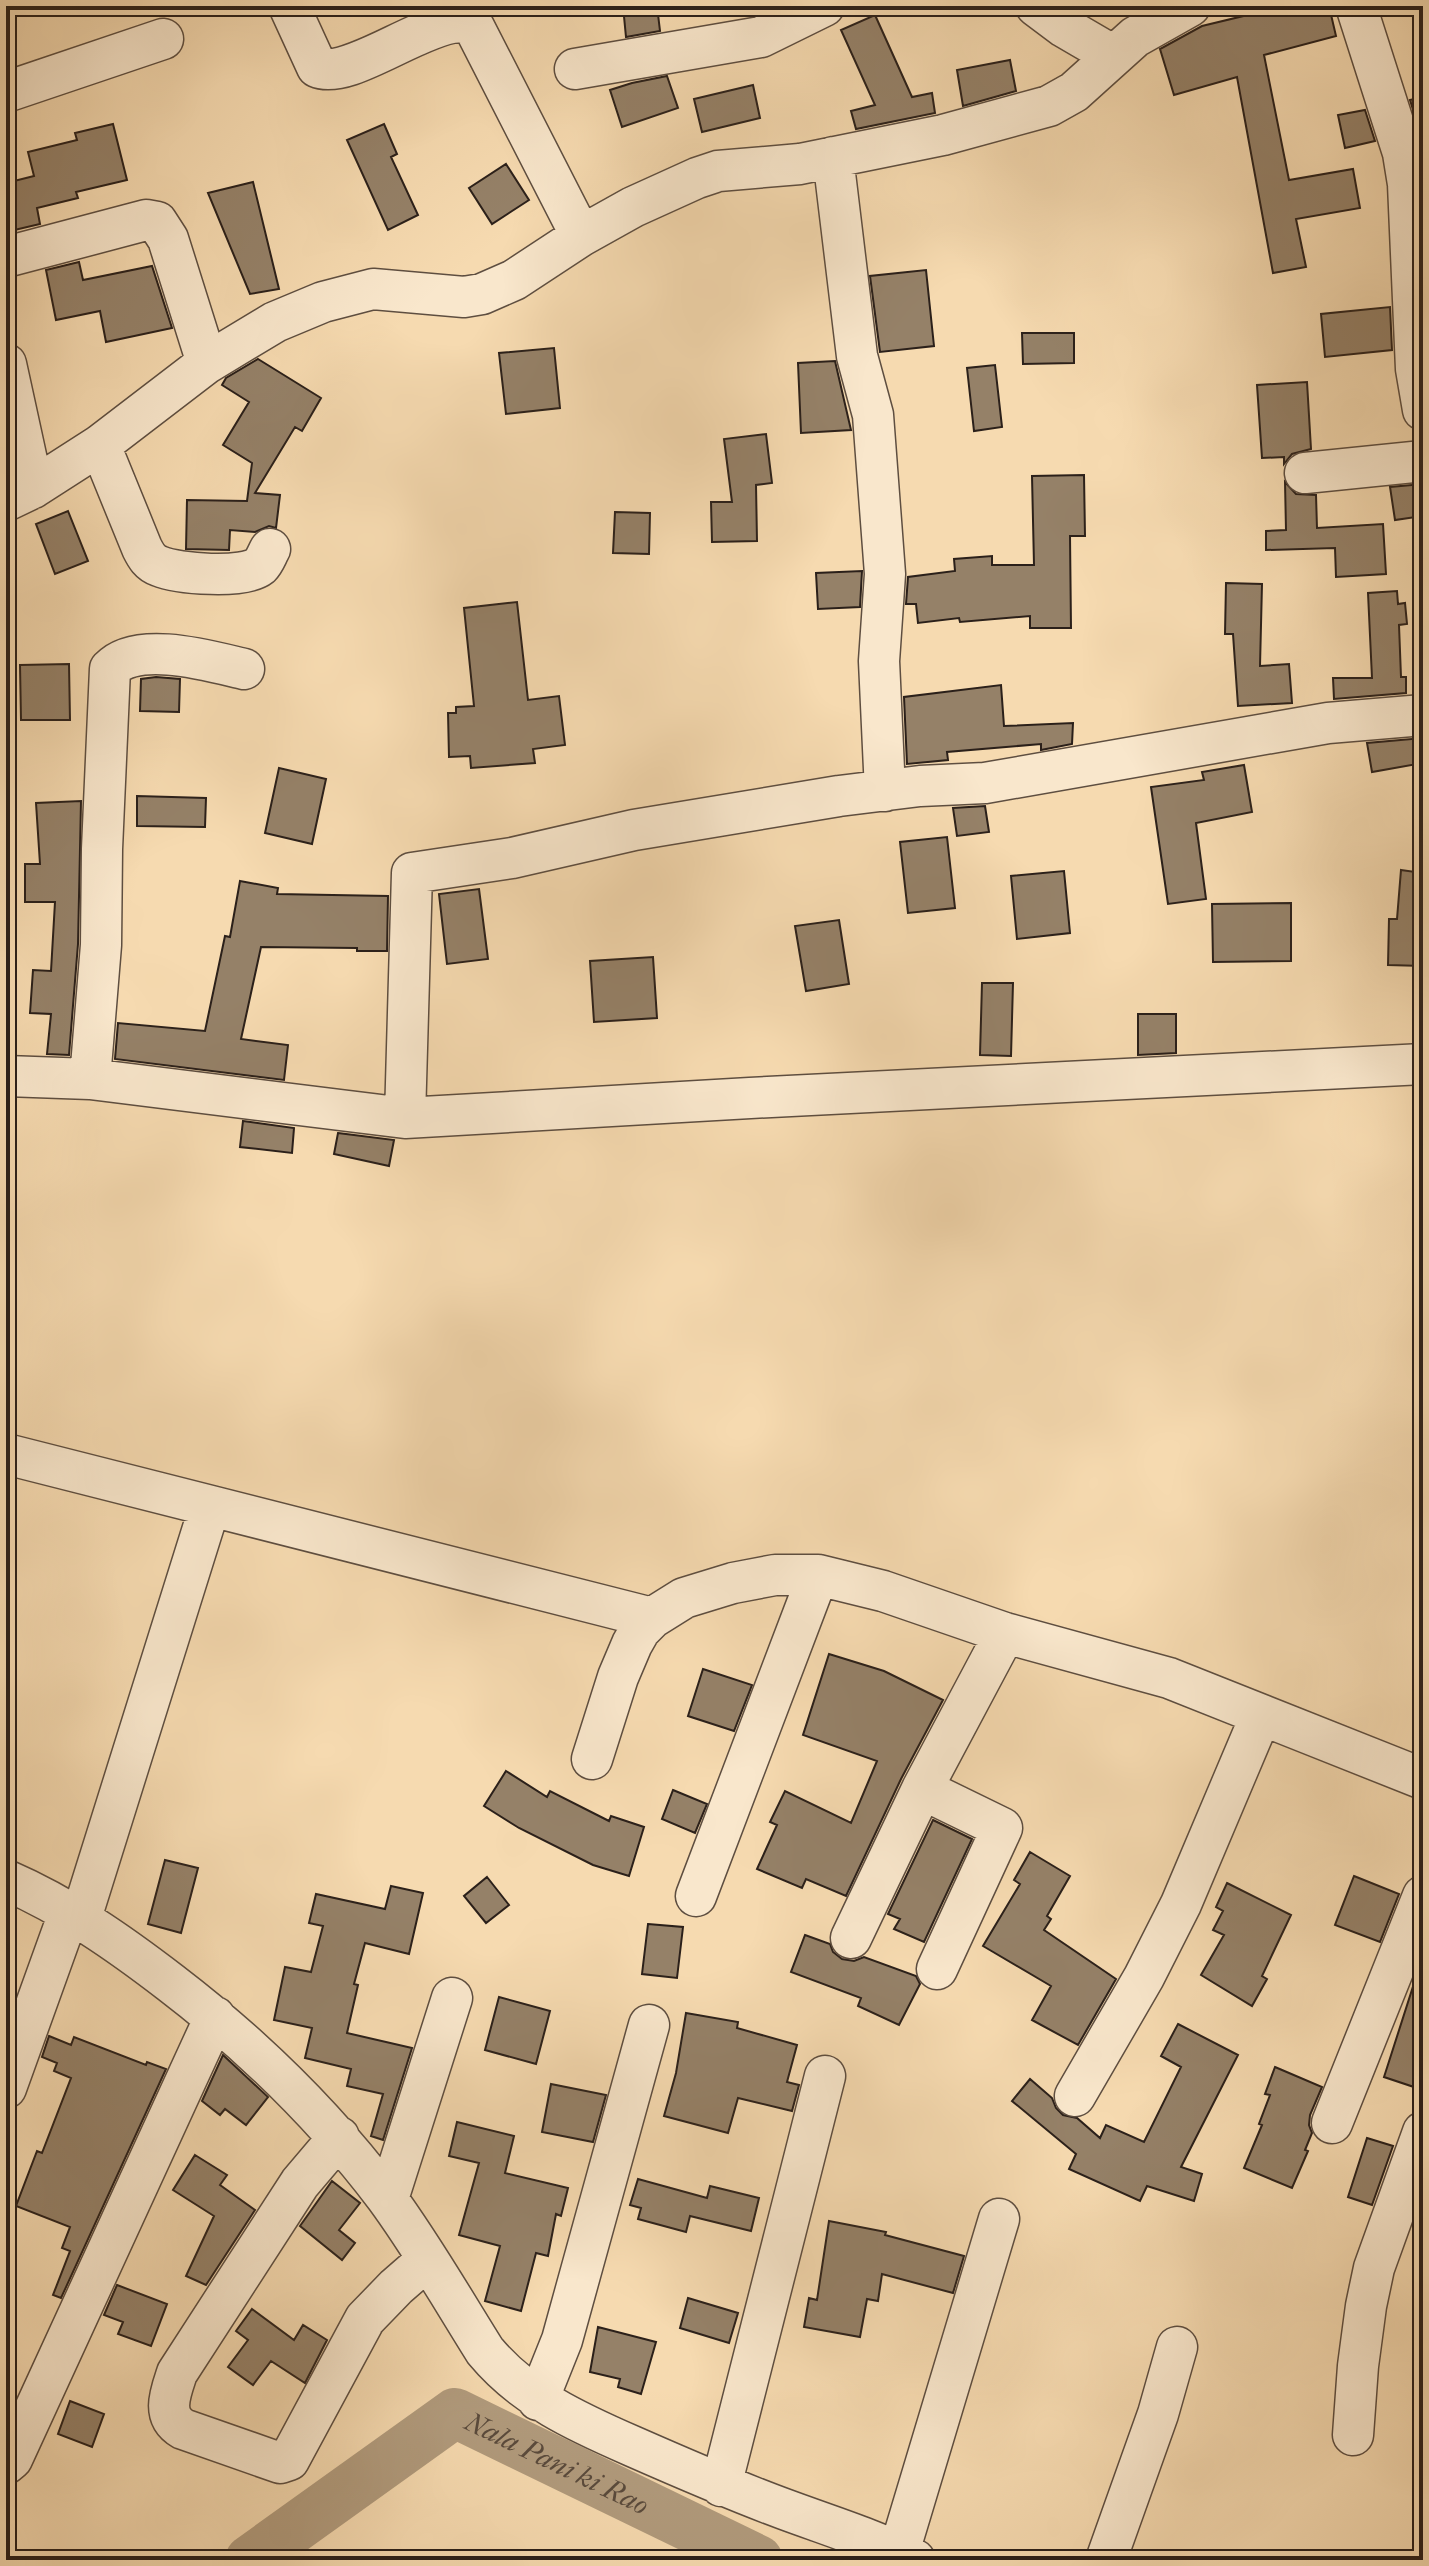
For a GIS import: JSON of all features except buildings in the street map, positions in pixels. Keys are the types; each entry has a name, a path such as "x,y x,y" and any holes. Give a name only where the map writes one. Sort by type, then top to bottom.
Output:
{"street":[{"path":"289,6 317,67 327,72 416,35 480,14 478,33 581,236"},
{"path":"575,69 824,6"},
{"path":"1036,6 1064,27 1112,55"},
{"path":"6,364 20,494 100,445 207,363 275,322 356,292 388,289 464,297 482,294 514,280 581,236 633,207 718,171 800,164 943,135 1049,106 1074,92 1112,55 1152,25 1190,6"},
{"path":"1356,6 1403,153 1408,184 1416,369 1423,410"},
{"path":"6,92 163,39"},
{"path":"833,157 857,356 873,415 885,574 879,661 885,791"},
{"path":"6,257 146,220 157,222 168,239 207,363"},
{"path":"100,445 147,559 157,566 182,572 247,571 258,567 270,549"},
{"path":"1305,473 1423,461"},
{"path":"90,1079 101,945 110,669 117,661 144,654 185,657 244,669"},
{"path":"405,1118 412,873 524,855 662,825 920,786 985,783 1328,723 1423,715"},
{"path":"6,1076 90,1079 405,1118 1423,1064"},
{"path":"6,1454 652,1618"},
{"path":"6,2088 75,1916 210,1506"},
{"path":"592,1759 632,1644 652,1618 684,1598 733,1583 775,1575 818,1575 883,1591 1005,1633 1169,1678 1423,1779"},
{"path":"696,1896 818,1575"},
{"path":"851,1938 922,1789 1005,1633"},
{"path":"1075,2096 1144,1977 1181,1904 1261,1715"},
{"path":"922,1789 1002,1828 937,1969"},
{"path":"7,1884 75,1916 127,1949 215,2017 300,2094 388,2199 485,2351 502,2372 538,2400 600,2432 721,2486 907,2556 999,2219"},
{"path":"1332,2123 1423,1896"},
{"path":"388,2199 452,1998"},
{"path":"6,2464 12,2459 215,2017"},
{"path":"538,2400 562,2340 649,2025"},
{"path":"721,2486 825,2076"},
{"path":"1353,2435 1358,2366 1374,2268 1423,2132"},
{"path":"339,2137 300,2183 177,2373 169,2395 174,2424 280,2463 289,2460 365,2319 427,2260"},
{"path":"1106,2560 1158,2414 1177,2347"}],"waterway":[{"name":"Nala Pani ki Rao","path":"250,2560 455,2413 758,2560"}]}
